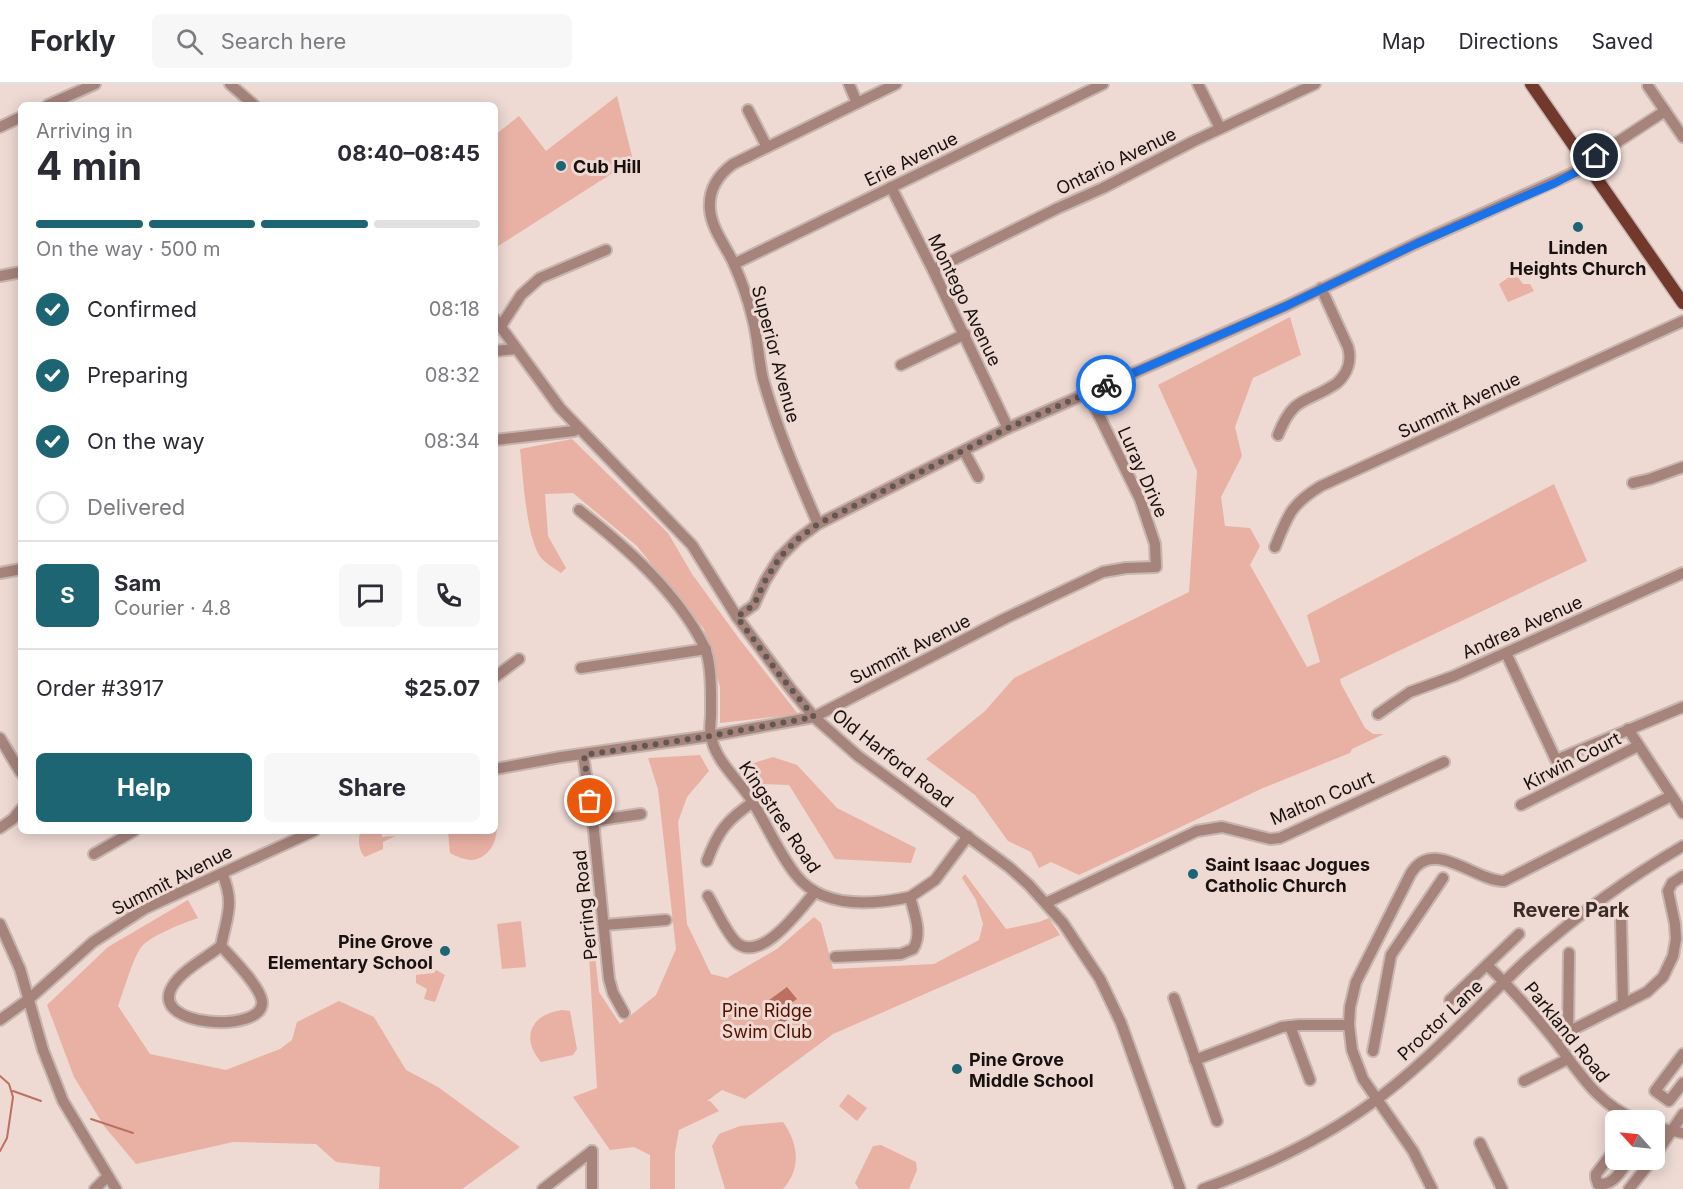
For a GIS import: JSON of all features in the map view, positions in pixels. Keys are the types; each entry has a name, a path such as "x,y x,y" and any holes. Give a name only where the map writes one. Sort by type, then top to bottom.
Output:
{"main road":[{"path":"1530,84 1683,303"}],"street":[{"path":"55,102 95,84"},
{"path":"230,84 251,102"},
{"path":"849,84 857,103"},
{"name":"Superior Avenue","path":"818,524 780,435 763,376 752,315 734,264 712,222 711,197 721,173 734,164 896,84"},
{"name":"Erie Avenue","path":"734,264 1103,84"},
{"path":"1198,84 1220,128"},
{"name":"Ontario Avenue","path":"933,270 1103,188 1220,128 1315,84"},
{"path":"1648,86 1683,137"},
{"path":"748,110 767,147"},
{"path":"737,617 754,605 780,557 818,524 1008,428 1286,306 1416,244 1555,183 1580,170 1596,156 1665,111"},
{"path":"0,127 18,120"},
{"name":"Montego Avenue","path":"891,187 965,334 1008,428"},
{"path":"498,323 521,295 540,278 606,250"},
{"path":"0,276 18,273"},
{"path":"1278,435 1282,424 1296,405 1337,383 1342,379 1349,365 1348,347 1322,288"},
{"name":"Summit Avenue","path":"1275,547 1288,515 1305,495 1321,486 1683,321"},
{"name":"Old Harford Road","path":"498,323 553,400 692,545 737,617 784,681 814,717 872,767 1010,867 1046,903 1080,946 1113,1004 1180,1189"},
{"path":"901,365 965,334"},
{"path":"498,351 516,349"},
{"name":"Luray Drive","path":"1088,393 1140,499 1155,544 1156,567"},
{"path":"498,440 574,431 578,428"},
{"path":"964,450 978,477"},
{"path":"1633,483 1683,467"},
{"path":"579,510 610,535 656,580 686,616 706,650 711,700 710,736"},
{"name":"Summit Avenue","path":"498,768 710,736 814,717 996,623 1103,572 1126,568 1156,567"},
{"path":"0,573 18,570"},
{"name":"Andrea Avenue","path":"1378,714 1410,692 1454,676 1683,573"},
{"path":"581,668 706,650"},
{"path":"1506,653 1556,760 1683,708"},
{"path":"498,675 519,659"},
{"path":"1628,729 1683,813"},
{"name":"Kingstree Road","path":"710,736 722,761 753,802 795,875 815,892 842,900 860,902 885,902 910,897"},
{"path":"0,738 18,768"},
{"name":"Kirwin Court","path":"1521,805 1638,746"},
{"name":"Perring Road","path":"584,755 609,979 613,993 624,1013"},
{"name":"Malton Court","path":"1046,903 1197,831 1222,827 1270,839 1280,838 1444,762"},
{"path":"1432,1189 1413,1151 1363,1079 1355,1061 1349,1024 1352,993 1363,966 1414,868 1430,859 1444,859 1488,878 1504,880 1671,796"},
{"path":"706,861 723,827 731,817 753,802"},
{"path":"0,828 13,819 18,812"},
{"path":"593,820 641,814"},
{"path":"94,854 129,834"},
{"name":"Summit Avenue","path":"0,1020 29,999 93,942 119,924 144,909 222,873 291,836"},
{"path":"835,957 901,954 913,949 918,940 918,933 910,897 935,880 968,836"},
{"name":"Proctor Lane","path":"1203,1189 1240,1175 1316,1138 1377,1099 1426,1058 1504,982 1559,933 1617,888 1683,846"},
{"path":"221,946 257,990 262,1001 260,1009 254,1015 237,1021 194,1020 186,1017 176,1011 168,995 170,988 184,974 221,946 230,901 229,888 222,873"},
{"path":"1554,1039 1647,992 1658,984 1669,968 1675,950 1675,924 1668,891 1672,883 1683,876"},
{"path":"1373,1051 1391,955 1443,878"},
{"path":"708,896 735,941 750,949 759,947 780,932 815,892"},
{"path":"1621,918 1623,1004"},
{"path":"604,925 666,920"},
{"path":"0,924 14,952 43,1050 63,1101 116,1189"},
{"path":"1450,1000 1519,934"},
{"path":"1373,946 1391,955"},
{"path":"1568,1032 1569,953"},
{"name":"Parkland Road","path":"1488,965 1554,1039 1593,1092 1617,1110"},
{"path":"1174,998 1217,1121"},
{"path":"1195,1060 1220,1049 1290,1026 1349,1024"},
{"path":"1290,1026 1310,1080"},
{"path":"1683,1054 1655,1090 1669,1101 1683,1083"},
{"path":"1524,1081 1568,1059"},
{"path":"1665,1139 1683,1114"},
{"path":"1665,1130 1683,1133"},
{"path":"1480,1143 1502,1189"},
{"path":"543,1189 592,1151 592,1189"},
{"path":"1605,1162 1596,1174 1596,1187 1610,1183 1621,1170"},
{"path":"1629,1189 1644,1170"},
{"path":"95,1189 108,1176"}],"green space":[{"path":"617,96 633,160 498,246 498,133 519,116 546,151"},
{"path":"1515,273 1523,284 1530,284 1534,291 1508,302 1499,284"},
{"path":"1290,317 1301,355 1253,378 1235,427 1242,456 1221,497 1225,526 1250,528 1260,546 1250,565 1307,667 1320,662 1307,615 1554,484 1587,561 1340,679 1365,728 1373,734 1384,734 1352,749 1350,753 1263,788 1079,875 1051,862 1039,868 1031,852 1008,841 975,795 926,759 985,711 1014,678 1189,592 1197,471 1158,385"},
{"path":"572,439 668,533 692,574 798,714 720,723 720,687 704,629 637,546 573,493 545,494 548,536 566,568 561,573 541,558 528,519 520,449"},
{"name":"Pine Ridge Swim Club","path":"700,755 709,771 687,797 678,822 687,924 711,974 727,978 777,949 814,917 821,923 833,969 934,964 979,940 983,924 976,900 962,878 965,874 1006,929 1049,918 1060,935 833,1034 745,1099 722,1090 707,1101 710,1101 719,1111 679,1130 675,1152 675,1189 650,1189 650,1155 634,1147 610,1150 573,1097 597,1088 588,939 595,955 599,992 620,1024 656,995 676,949 658,789 648,758"},
{"path":"773,757 797,765 837,808 916,848 911,863 835,859 789,785 761,784 751,764"},
{"path":"360,834 395,836 383,842 383,849 365,857 361,852"},
{"path":"448,834 496,834 492,847 477,859 470,860 450,853"},
{"path":"188,900 198,918 161,933 143,945 132,965 118,1006 150,1054 226,1070 280,1049 292,1040 297,1022 339,1001 374,1017 406,1070 438,1087 520,1147 462,1189 379,1189 380,1167 336,1162 316,1144 233,1142 136,1164 104,1126 74,1077 47,1005 108,947"},
{"path":"521,921 526,967 502,969 497,924"},
{"path":"436,970 445,975 435,1002 424,999 427,989 416,983 416,975 434,973"},
{"path":"562,1010 570,1011 577,1049 573,1055 541,1062 531,1044 532,1028 543,1016"},
{"path":"848,1094 867,1108 857,1121 839,1106"},
{"path":"783,1122 792,1138 796,1156 793,1173 783,1189 725,1189 712,1146 719,1134 740,1126"},
{"path":"881,1145 916,1162 917,1170 909,1189 859,1189 855,1183 873,1146"}],"shaded area":[{"path":"787,987 797,999 783,1009 790,1018 781,1024 765,1003"}],"waterway":[{"path":"0,1076 9,1084 13,1097 7,1138 0,1151"},
{"path":"13,1091 41,1101"},
{"path":"91,1119 133,1133"}],"way so far":[{"path":"590,801 584,755 814,717 737,617 754,605 780,557 818,524 1008,428 1106,385"}],"place":[{"name":"Cub Hill","path":"561,166"},
{"name":"Linden Heights Church","path":"1578,227"},
{"name":"Saint Isaac Jogues Catholic Church","path":"1193,874"},
{"name":"Pine Grove Elementary School","path":"445,951"},
{"name":"Pine Grove Middle School","path":"957,1069"}],"district":[{"name":"Revere Park","path":"1571,910"}],"route":[{"path":"1106,385 1286,306 1416,244 1555,183 1580,170 1596,156"}]}
